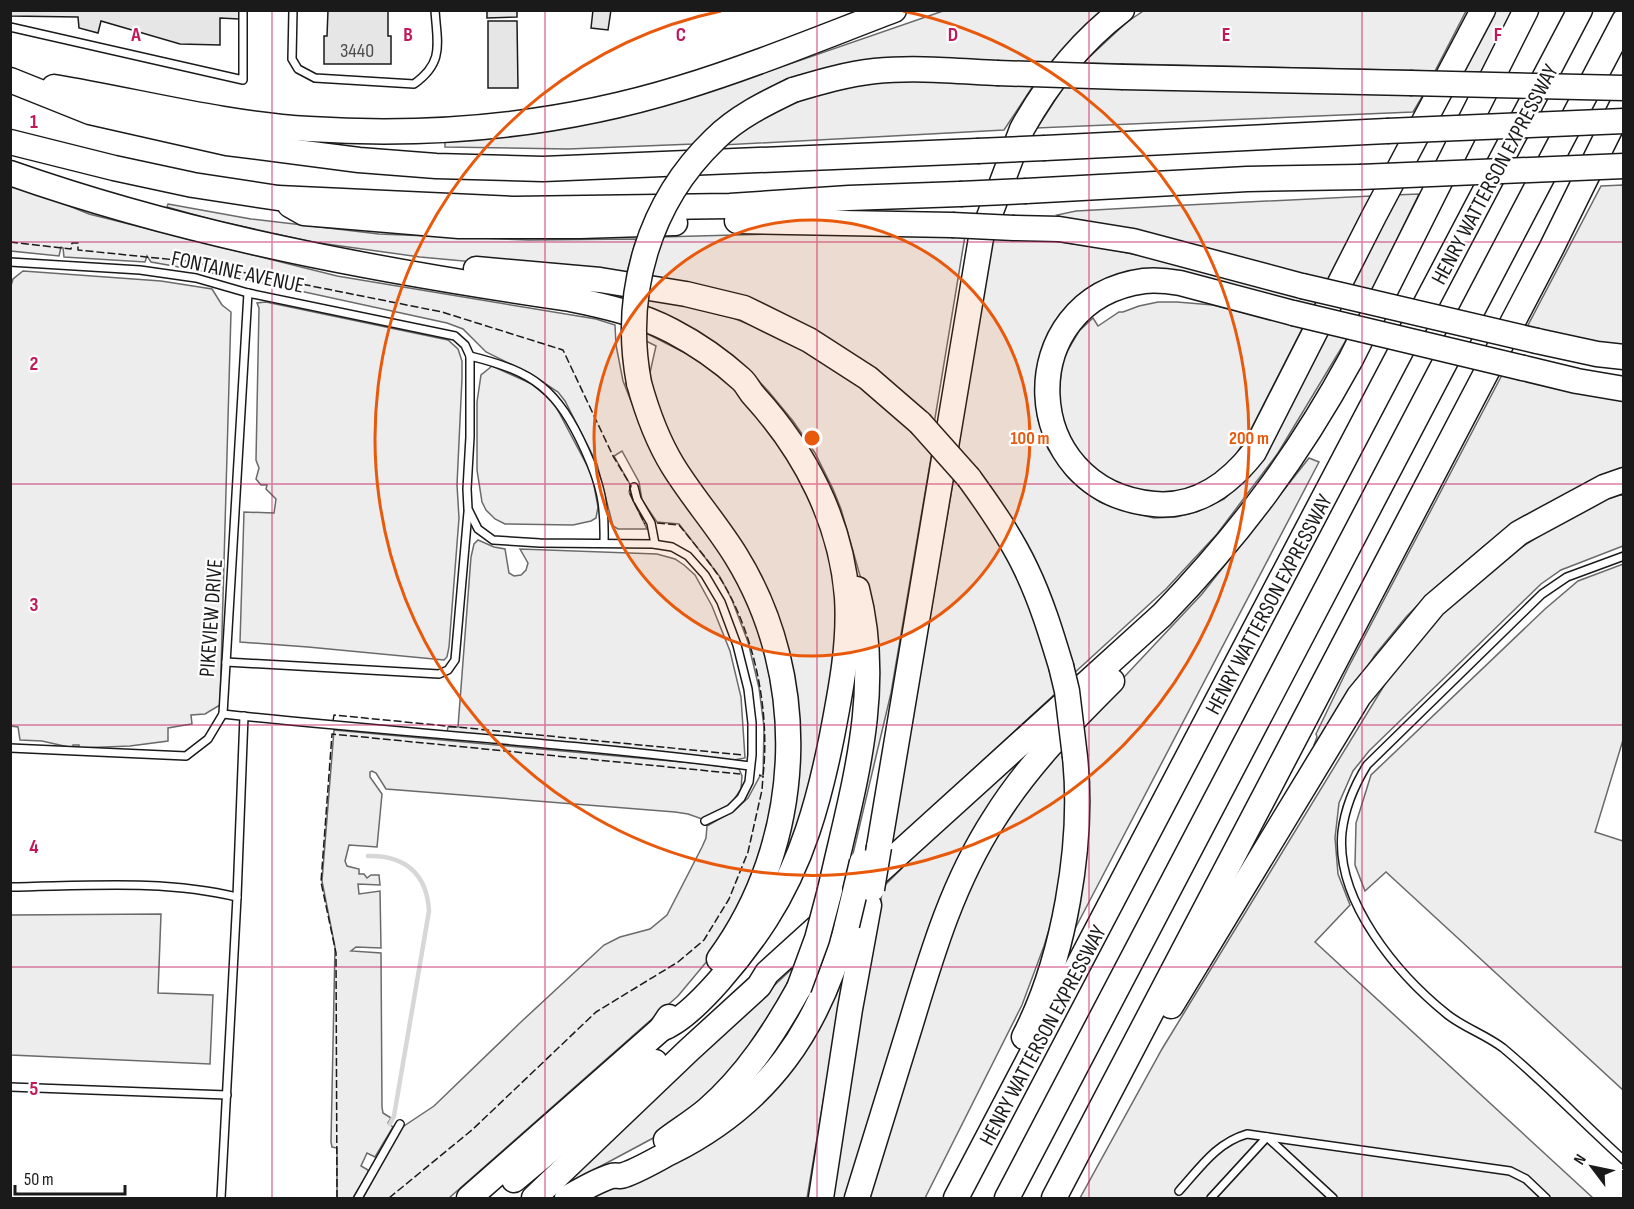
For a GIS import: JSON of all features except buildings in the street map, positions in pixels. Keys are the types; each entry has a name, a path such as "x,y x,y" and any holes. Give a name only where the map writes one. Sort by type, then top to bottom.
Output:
{"highway":[{"path":"10,80 228,120 262,124 360,131 467,129 546,119 600,109 680,88 894,10"},
{"path":"821,1198 869,905 868,836 889,787 981,238 1022,129 1031,113 1077,51 1122,10"},
{"path":"1483,10 1374,216 1254,452 1233,476 1207,494 1194,499 1158,504 1142,503 1116,496 1081,473 1060,445 1051,423 1047,399 1047,375 1066,328 1095,299 1132,283 1162,281 1180,283 1293,313 1523,368 1577,381 1623,389"},
{"path":"534,1198 759,986 767,973 1162,615 1216,558 1251,516 1311,428 1356,348 1526,10"},
{"name":"HENRY WATTERSON EXPRESSWAY","path":"956,1198 1580,10"},
{"name":"HENRY WATTERSON EXPRESSWAY","path":"1007,1198 1623,21"},
{"path":"469,1198 661,1029 669,1015 695,990 721,956 750,911 762,884 778,835 788,770 788,725 780,668 760,604 736,556 674,467 652,426 639,382 634,348 635,295 645,250 662,210 678,182 716,138 742,117 793,90 825,80 875,71 944,70 1123,77 1623,88"},
{"path":"10,80 90,112 227,143 347,159 425,165 554,168 977,151 1386,131 1623,123"},
{"path":"1054,1198 1551,249 1623,101"},
{"path":"1595,157 1623,123"},
{"path":"10,142 73,159 171,180 278,198 513,209 730,206 1247,179 1360,177 1623,166"},
{"path":"10,173 100,202 204,231 308,255 570,299 600,305 645,319 697,345 718,359 747,384 757,388 772,404 813,460 840,523 863,609 869,667 865,732 817,939 799,988 767,1043 707,1110 661,1144 619,1168 612,1176 567,1198"},
{"path":"278,198 304,213 459,226 580,226 759,220 1059,229 1133,241 1302,286 1537,341 1596,354 1623,357"},
{"path":"416,274 441,265 600,280 686,294 744,308 819,346 868,378 920,423 969,478 1003,527 1042,605 1061,666 1067,691 1075,757 1077,807 1065,925 1034,1016 939,1198"},
{"path":"661,1029 672,1025 681,1017 736,961 774,906 794,867 810,827 821,788 847,646 847,595 832,525 821,497 792,442 752,394 747,384"},
{"path":"1067,1198 1144,1050 1359,696 1434,605 1519,532 1604,487 1623,480"},
{"path":"857,1198 944,916 973,854 1015,787 1040,755 1135,657 1162,615"},
{"path":"612,1176 622,1176 713,1128 761,1090 785,1061 807,1029 828,986 870,855"},
{"path":"491,1198 753,979 767,973"}],"lane":[{"path":"10,27 243,80 243,10"},
{"path":"293,10 292,59 298,69 315,78 414,84 427,74 438,54 435,10"},
{"name":"FONTAINE AVENUE","path":"10,262 140,270 196,278 248,293 455,336 465,345 470,356"},
{"name":"PIKEVIEW DRIVE","path":"10,748 186,756 208,739 223,714 248,293"},
{"path":"226,662 439,674 448,670 454,660 468,510 470,356 496,362 528,377 557,399 577,433 597,478 602,495 604,543"},
{"path":"634,487 637,499 651,523 656,544"},
{"path":"468,510 478,529 493,540 540,543 656,544 672,547 688,556 705,575 721,602 737,645 748,689 752,723 749,782 741,798 730,809 705,822"},
{"path":"1623,556 1567,577 1542,594 1367,765 1352,793 1346,812 1342,834 1342,853 1352,893 1382,948 1398,967 1449,1016 1502,1047 1623,1160"},
{"path":"223,714 750,766"},
{"path":"221,1198 244,716"},
{"path":"10,887 124,885 205,889 237,897"},
{"path":"10,1087 227,1095"},
{"path":"358,1198 400,1124"},
{"path":"1179,1191 1218,1148 1231,1138 1247,1134 1510,1171 1526,1179 1546,1198"},
{"path":"1211,1198 1267,1137"},
{"path":"1267,1137 1333,1198"}],"shaded area":[{"path":"943,11 1101,11 1051,63 839,66 796,76 759,93 727,115 694,144 568,149 445,147 445,140 717,89"},
{"path":"1143,11 1466,11 1435,71 1083,63 1127,22"},
{"path":"1488,11 1512,11 1481,72 1456,72"},
{"path":"882,80 1035,83 1004,130 723,145 746,126 811,92"},
{"path":"1066,83 1425,92 1413,112 1037,128"},
{"path":"10,182 89,214 337,276 596,319 615,325 616,345 623,381 645,436 722,553 747,600 764,646 776,711 776,784 754,880 713,954 678,996 449,1198 363,1198 401,1128 434,1106 604,945 620,937 650,929 667,915 702,847 706,838 707,826 735,810 748,798 760,776 763,776 764,727 759,688 748,642 732,600 720,577 679,524 657,522 642,500 639,482 622,451 614,456 631,486 629,492 647,529 618,529 613,526 597,464 565,401 558,392 529,373 486,352 463,329 447,323 240,278 239,271 235,277 151,262 147,256 145,262 64,257 61,247 59,256 11,251"},
{"path":"1623,185 1623,349 1526,329 1601,186"},
{"path":"1419,194 1372,291 1347,285 1393,195"},
{"path":"1371,196 1328,280 1057,215 1076,211"},
{"path":"168,204 251,219 379,234 529,240 636,239 626,276 420,257 312,242 213,220 167,207"},
{"path":"806,233 965,236 934,424 865,365 647,277 659,237"},
{"path":"992,237 1031,238 1104,248 1175,263 1318,299 1314,307 1133,276 1040,358 1035,389 1036,405 1038,420 1048,449 1068,477 1080,488 1100,502 1122,510 1154,518 1176,517 1196,512 1224,499 1247,477 1325,332 1348,337 1278,453 1217,534 1166,589 1072,675 958,450"},
{"path":"23,271 161,281 212,289 222,305 231,312 220,705 205,714 191,715 192,724 168,728 168,741 130,746 79,748 79,745 73,745 73,748 42,741 20,740 18,727 11,726 10,289 13,279"},
{"path":"644,295 733,318 761,329 827,362 890,408 932,452 891,693 848,875 841,879 865,593 841,509 815,453 769,392 756,378 643,308"},
{"path":"266,302 448,340 458,349 462,361 457,485 459,518 449,647 444,660 240,642 244,512 274,513 276,499 266,489 267,485 261,485 256,479 259,468 256,460 259,308 257,303"},
{"path":"1158,302 1213,305 1303,327 1248,435 1224,469 1207,481 1188,489 1167,493 1144,493 1103,479 1073,448 1058,408 1062,360 1079,331 1093,318 1098,326 1119,312"},
{"path":"642,331 695,358 727,382 757,411 817,507 837,586 837,651 807,807 769,896 790,681 674,456 649,377 656,346 642,339"},
{"path":"492,366 532,384 554,403 592,475 598,507 596,518 573,525 505,524 495,519 486,510 482,502 477,470 477,402 481,375"},
{"path":"1502,375 1623,398 1623,469 1508,528 1436,587 1406,617 1375,655 1316,746 1314,745 1316,734 1347,670"},
{"path":"1309,458 1319,462 1066,946 1081,723 1202,594"},
{"path":"954,476 1002,546 1019,578 1041,635 1056,693 891,845"},
{"path":"1623,494 1623,546 1561,570 1541,584 1369,751 1353,771 1339,803 1335,838 1338,874 1350,905 1315,942 1593,1198 1080,1198 1162,1049 1396,666 1437,617 1514,552 1558,524 1604,500"},
{"path":"478,540 505,549 509,573 514,576 521,575 528,563 520,549 657,554 675,559 684,565 695,575 712,606 730,651 741,697 745,758 734,760 447,732 448,727 458,727 471,557 474,544"},
{"path":"1623,564 1623,740 1595,832 1623,841 1623,1090 1386,872 1365,891 1355,865 1356,823 1371,775 1545,609 1578,581"},
{"path":"334,730 704,764 739,769 742,776 741,789 733,801 702,819 675,812 386,789 376,773 370,772 370,777 382,794 377,847 349,845 345,861 347,866 359,869 359,874 364,874 367,878 371,875 379,875 380,885 358,884 359,894 380,891 381,948 356,947 351,951 381,953 382,1107 383,1113 391,1118 388,1123 393,1127 375,1157 367,1153 361,1166 368,1170 368,1173 353,1198 337,1198 337,1148 332,1147 331,1142 335,947 322,881"},
{"path":"1063,742 1066,773 1064,858 1053,917 1022,1005 925,1198 864,1198 920,1013 983,849"},
{"path":"1035,744 965,847 944,888 928,929 845,1198 830,1198 883,887 905,862"},
{"path":"161,914 158,993 213,995 210,1064 11,1055 11,915"},
{"path":"796,965 770,1019 723,1082 657,1136 558,1189"},
{"path":"846,966 807,1198 591,1198 702,1144"}],"waterway":[{"path":"368,856 393,859 412,869 424,887 429,911 394,1116 390,1124"}],"fence":[{"path":"10,242 71,249 72,243 78,243 78,250 186,261 442,312 563,350 613,456 631,486 629,492 645,524"},
{"path":"657,523 679,525 704,555 726,588 745,631 753,655 762,704 765,752 763,776 759,775"},
{"path":"333,721 334,715 743,755"},
{"path":"337,1198 336,953 321,882 332,734 740,774"},
{"path":"389,1198 472,1130 596,1012 678,962 704,940 729,899 748,852 763,776"}]}
